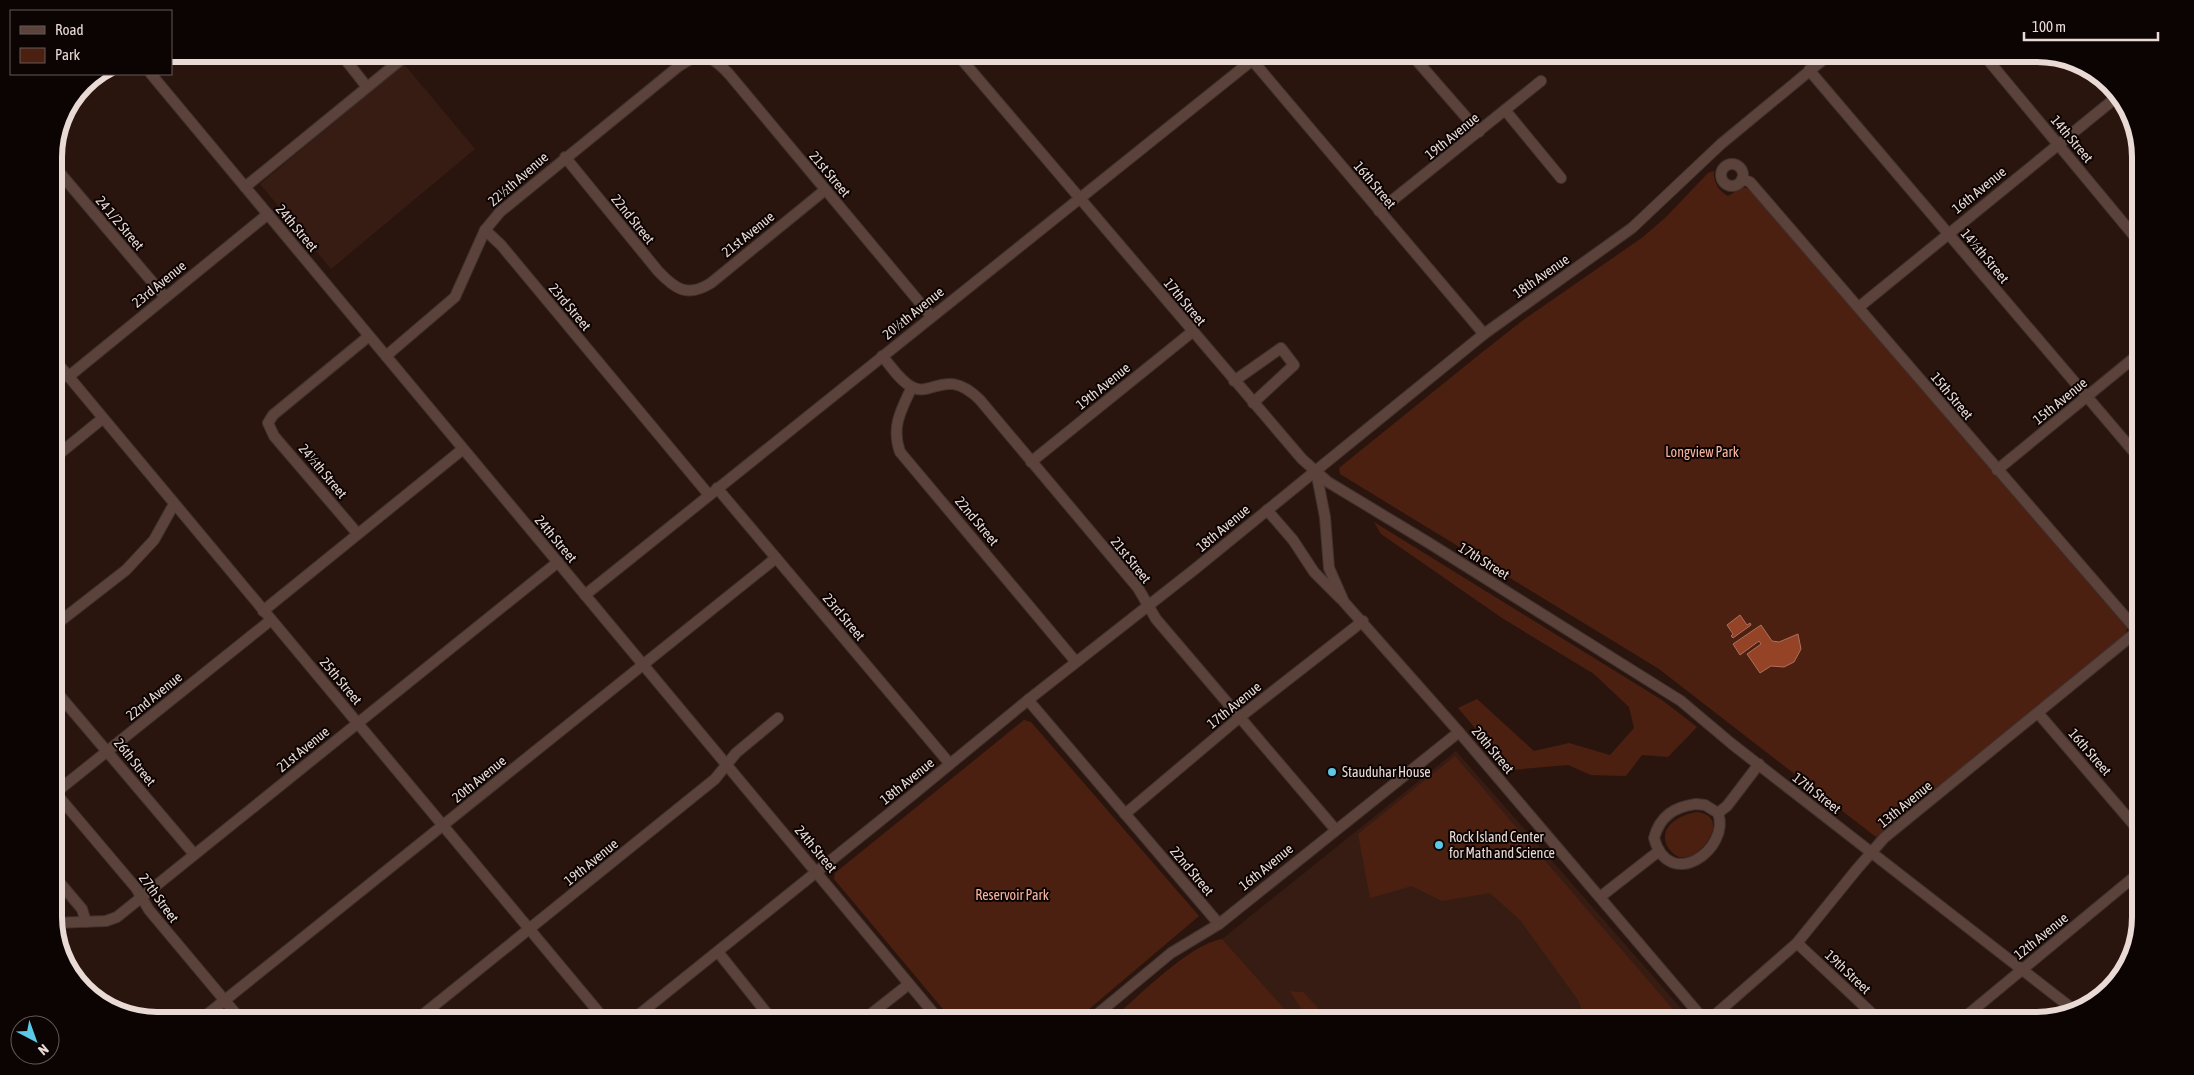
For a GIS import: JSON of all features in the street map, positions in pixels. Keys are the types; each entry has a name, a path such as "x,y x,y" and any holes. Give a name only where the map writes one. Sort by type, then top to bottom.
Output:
{"street":[{"name":"20½th Avenue","path":"585,595 1080,198 1245,62"},
{"name":"16th Street","path":"1258,62 1379,211 1484,334"},
{"path":"1418,62 1480,132"},
{"name":"18th Avenue","path":"641,1012 1028,700 1149,606 1484,334 1632,228 1721,144 1819,62"},
{"name":"14th Street","path":"1989,62 2131,232"},
{"path":"348,63 367,87"},
{"path":"245,186 397,63"},
{"name":"22½th Avenue","path":"386,356 455,297 485,230 500,212 565,157 685,63"},
{"name":"21st Street","path":"718,63 931,316"},
{"name":"17th Street","path":"966,64 1253,403 1302,459 1328,482 1429,542 1681,701 2069,1006"},
{"name":"14½th Street","path":"1809,70 2131,449"},
{"name":"24th Street","path":"152,75 817,871 932,1012"},
{"name":"19th Avenue","path":"1379,211 1480,132 1541,81"},
{"name":"16th Avenue","path":"1858,307 2112,101"},
{"path":"1505,110 1561,178"},
{"name":"22nd Street","path":"565,157 658,271 670,284 685,290"},
{"name":"24 1/2 Street","path":"63,177 165,298"},
{"name":"15th Street","path":"1742,179 1750,182 1997,470 2132,623"},
{"name":"21st Avenue","path":"685,290 701,289 711,283 825,190"},
{"name":"23rd Avenue","path":"68,376 268,214"},
{"name":"23rd Street","path":"485,230 501,245 713,491 776,558 950,764"},
{"name":"19th Avenue","path":"1032,462 1192,332"},
{"name":"24½th Street","path":"357,533 268,427 270,418 273,415 369,336"},
{"path":"1234,381 1281,348 1294,365 1253,403"},
{"path":"882,356 912,388"},
{"name":"15th Avenue","path":"1997,470 2131,360"},
{"name":"25th Street","path":"63,370 598,1012"},
{"name":"21st Street","path":"912,388 925,389 951,383 966,387 980,400 1138,588 1156,619 1335,829"},
{"name":"22nd Street","path":"912,388 896,428 895,436 900,452 1076,662"},
{"path":"63,451 102,419"},
{"path":"263,611 463,449"},
{"name":"20th Street","path":"1316,471 1326,517 1329,568 1344,602 1363,621 1699,1012"},
{"path":"63,619 126,570 154,540 174,504"},
{"path":"1267,510 1293,540 1314,572 1344,602"},
{"name":"20th Avenue","path":"211,1012 776,558"},
{"name":"21st Avenue","path":"63,923 112,920 558,562"},
{"name":"22nd Avenue","path":"63,786 271,620"},
{"name":"17th Avenue","path":"1125,814 1240,717 1363,621"},
{"name":"13th Avenue","path":"1717,1012 1797,943 1884,838 2132,637"},
{"name":"26th Street","path":"63,698 194,854"},
{"name":"22nd Street","path":"1028,700 1219,924"},
{"name":"16th Street","path":"2038,713 2132,823"},
{"name":"19th Avenue","path":"426,1012 715,779 736,754 778,718"},
{"name":"16th Avenue","path":"1100,1012 1170,953 1219,924 1335,829 1459,732"},
{"path":"1718,813 1727,806 1759,764"},
{"name":"27th Street","path":"63,801 136,888 149,910 234,1012"},
{"path":"1696,804 1705,805 1718,813 1720,828 1715,839 1706,852 1692,863 1682,865 1671,862 1666,860 1659,851 1654,838 1661,820 1667,814 1681,806 1696,804"},
{"path":"1600,897 1659,851"},
{"name":"12th Avenue","path":"1971,1012 2132,879"},
{"path":"63,887 82,909 86,922"},
{"name":"19th Street","path":"1797,943 1870,1012"},
{"path":"718,952 766,1012"},
{"path":"873,1012 909,984"}],"shaded area":[{"path":"404,64 475,149 331,269 260,184"},
{"path":"1740,615 1747,625 1750,623 1751,625 1733,638 1731,636 1733,634 1727,625"},
{"path":"1761,625 1772,641 1779,642 1798,634 1801,649 1794,662 1784,667 1771,666 1760,673 1747,654 1761,644 1759,641 1740,655 1733,644"},
{"name":"Rock Island Center for Math and Science","path":"1456,751 1684,1012 1284,1012 1222,939"}],"green space":[{"name":"Longview Park","path":"1714,171 1717,185 1728,196 1743,187 1751,190 2127,628 2125,636 1876,837 1659,669 1340,474 1339,468 1522,321 1643,237 1666,217 1708,173"},
{"path":"1374,522 1662,700 1697,727 1668,757 1642,755 1626,776 1591,775 1568,765 1511,770 1458,708 1477,699 1534,751 1569,743 1610,755 1634,728 1629,707 1594,674 1502,618 1381,534"},
{"name":"Reservoir Park","path":"1024,720 1031,722 1199,916 1086,1012 945,1012 834,879 835,873"},
{"path":"1455,756 1675,1012 1583,1012 1578,1000 1520,920 1490,893 1442,901 1412,886 1370,898 1358,834"},
{"path":"1697,812 1708,816 1712,822 1713,830 1703,847 1687,857 1679,857 1671,851 1666,843 1666,831 1679,818"},
{"path":"1222,939 1287,1012 1120,1012 1163,974 1194,951"},
{"path":"1290,991 1303,992 1322,1012 1303,1012"}],"place":[{"name":"Stauduhar House","path":"1332,772"},
{"name":"Rock Island Center for Math and Science","path":"1439,845"}]}
